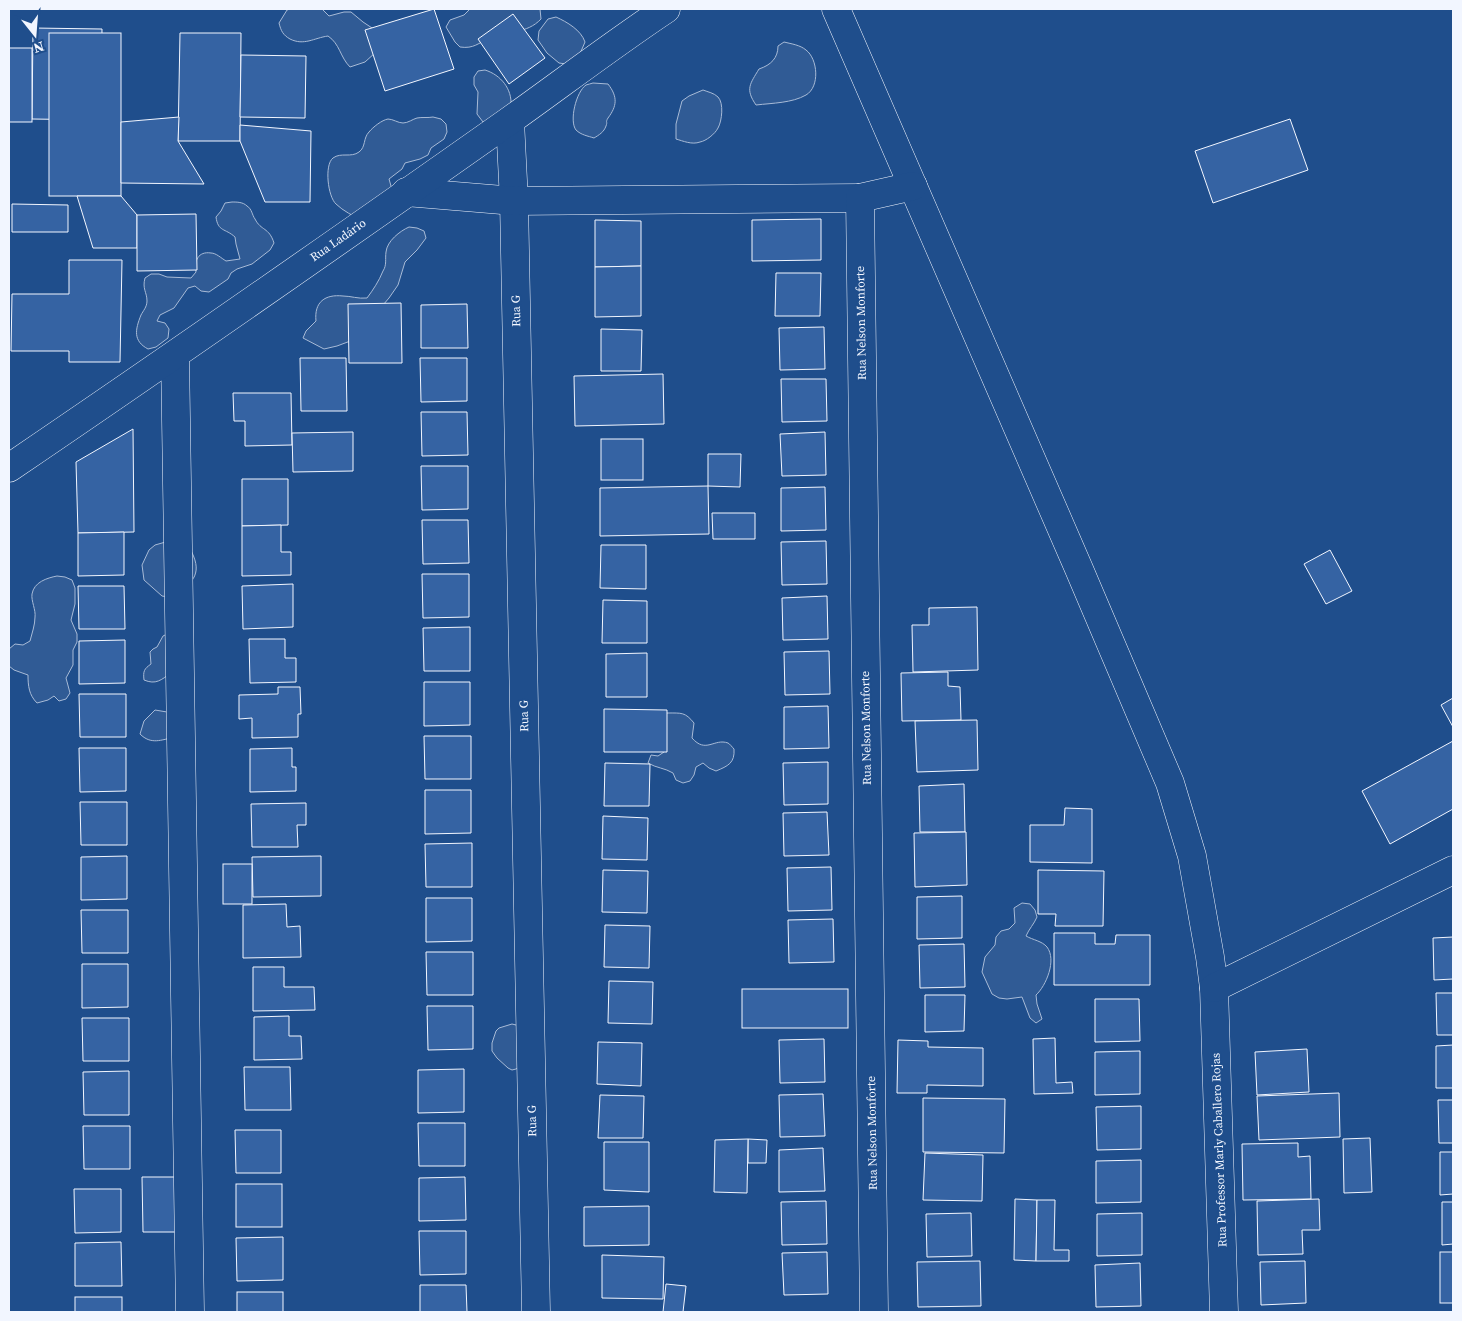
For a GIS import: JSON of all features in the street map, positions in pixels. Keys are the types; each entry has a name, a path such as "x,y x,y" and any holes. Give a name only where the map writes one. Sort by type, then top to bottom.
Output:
{"street":[{"path":"625,36 626,9"},
{"name":"Rua Ladário","path":"9,468 175,355 510,121 625,36 666,9"},
{"name":"Rua Professor Marly Caballero Rojas","path":"836,9 1080,569 1170,783 1192,856 1214,988 1224,1312"},
{"name":"Rua G","path":"510,121 514,201 536,1312"},
{"path":"406,192 514,201 860,198 914,186"},
{"name":"Rua Nelson Monforte","path":"860,198 874,1312"},
{"path":"175,355 190,1312"},
{"path":"1214,988 1453,870"}],"shaded area":[{"path":"322,9 329,16 351,12 375,30 376,52 365,62 350,67 335,43 328,36 304,42 290,39 283,33 279,23 287,10"},
{"path":"470,9 540,9 541,19 523,30 496,36 472,46 460,47 446,27 450,20 464,15"},
{"path":"556,17 577,30 585,42 579,56 566,64 559,63 547,53 538,40 539,31 548,19"},
{"path":"784,42 801,47 810,54 816,73 814,86 806,95 795,100 756,105 750,91 751,83 759,69 773,60 777,54 778,46"},
{"path":"485,70 501,79 510,93 511,99 511,105 490,123 483,122 477,114 478,92 474,85 474,77 478,71"},
{"path":"593,83 608,84 615,97 615,105 605,128 594,138 578,132 573,120 579,94 586,85"},
{"path":"703,90 715,94 720,100 722,112 718,128 708,139 697,143 676,139 676,124 682,101"},
{"path":"433,117 441,119 446,124 447,132 444,139 431,148 428,155 405,163 402,169 389,179 393,193 362,221 336,204 331,195 328,181 330,162 333,158 339,155 353,155 359,152 363,148 369,132 378,124 388,119 403,123 417,118"},
{"path":"225,203 242,203 250,209 257,223 272,238 274,243 270,250 252,264 231,273 228,279 209,292 201,291 195,286 188,288 174,308 160,315 157,321 165,323 169,329 168,338 156,347 148,349 143,346 137,335 139,320 147,303 144,285 145,278 151,274 159,274 167,277 191,278 196,272 196,261 200,255 207,253 215,254 226,261 240,259 235,237 220,228 216,217"},
{"path":"409,227 424,231 426,238 405,262 398,285 389,298 353,340 324,349 303,338 306,331 316,321 319,304 326,298 346,296 367,298 384,269 386,252 391,240"},
{"path":"169,541 189,547 196,564 195,576 187,587 174,598 162,596 144,580 142,565 149,550 155,545"},
{"path":"57,576 72,580 75,588 75,604 71,620 77,634 77,642 73,650 73,665 66,678 70,693 66,699 59,701 54,696 37,703 29,690 28,675 9,666 9,649 15,644 23,645 30,641 35,620 33,590 42,581"},
{"path":"167,634 171,673 155,682 144,680 144,670 151,664 150,652 157,647 163,636"},
{"path":"155,710 167,712 175,737 152,741 140,734 144,721"},
{"path":"667,713 683,714 691,719 694,723 692,738 697,743 706,745 718,742 729,743 734,749 732,761 727,766 716,771 703,763 696,767 690,781 683,783 676,780 673,773 648,763 651,755 658,756 664,752 659,725"},
{"path":"1022,903 1030,904 1035,910 1037,917 1026,936 1045,945 1050,952 1051,959 1047,979 1036,995 1042,1019 1036,1023 1030,1018 1022,997 1007,999 999,998 992,994 982,972 985,957 995,945 996,937 1001,931 1009,929 1015,923 1014,908"},
{"path":"512,1024 519,1027 523,1065 512,1070 497,1058 492,1051 492,1043 499,1028"}],"building":[{"path":"434,9 454,69 385,91 365,30"},
{"path":"513,14 545,58 509,84 478,39"},
{"path":"33,28 102,29 101,120 32,119"},
{"path":"49,33 121,33 121,196 49,196"},
{"path":"180,33 241,33 240,141 178,141"},
{"path":"9,48 32,48 32,122 9,122"},
{"path":"241,55 306,56 305,118 240,117"},
{"path":"179,117 178,141 204,184 121,183 121,122"},
{"path":"1290,119 1308,170 1213,203 1195,151"},
{"path":"240,125 311,131 310,202 265,202 240,141"},
{"path":"77,196 121,196 137,215 137,248 93,248"},
{"path":"12,204 68,205 68,232 12,232"},
{"path":"196,214 197,270 137,271 137,215"},
{"path":"821,219 821,260 752,261 752,220"},
{"path":"595,220 641,221 641,266 595,267"},
{"path":"69,260 122,260 120,362 69,362 69,351 11,351 12,294 69,294"},
{"path":"641,266 641,316 595,317 595,267"},
{"path":"776,273 821,273 820,316 775,316"},
{"path":"401,303 402,363 349,363 348,304"},
{"path":"467,304 468,348 421,348 421,305"},
{"path":"824,327 825,369 780,370 779,328"},
{"path":"601,329 642,330 641,371 601,371"},
{"path":"300,358 346,358 347,411 301,411"},
{"path":"420,358 467,358 467,401 421,402"},
{"path":"663,374 664,424 575,426 574,376"},
{"path":"781,379 826,379 827,421 782,422"},
{"path":"233,393 291,393 292,445 245,446 245,421 234,421"},
{"path":"421,412 467,412 468,455 422,456"},
{"path":"133,429 134,532 78,533 76,462"},
{"path":"353,432 353,471 293,472 292,433"},
{"path":"825,432 826,475 782,476 780,434"},
{"path":"601,439 643,439 643,480 601,480"},
{"path":"708,454 741,454 740,487 708,486"},
{"path":"421,466 468,466 468,509 422,510"},
{"path":"242,479 288,479 288,525 242,526"},
{"path":"708,486 709,534 600,536 600,488"},
{"path":"825,487 826,530 781,531 781,488"},
{"path":"712,513 755,513 755,539 713,539"},
{"path":"422,520 468,520 469,563 423,564"},
{"path":"281,525 281,552 291,552 291,575 242,576 242,526"},
{"path":"124,532 124,575 78,576 78,533"},
{"path":"826,541 827,584 782,585 781,542"},
{"path":"601,545 646,545 646,589 600,588"},
{"path":"1330,550 1352,591 1326,604 1304,564"},
{"path":"422,574 469,574 469,617 423,618"},
{"path":"293,584 293,627 243,629 242,586"},
{"path":"78,586 124,586 125,629 79,629"},
{"path":"827,596 828,639 783,640 782,598"},
{"path":"603,600 647,601 647,643 602,643"},
{"path":"977,607 978,670 913,672 912,625 929,625 929,608"},
{"path":"470,627 470,671 424,671 423,628"},
{"path":"249,639 285,639 285,658 296,658 296,682 250,683"},
{"path":"125,640 125,683 79,684 79,641"},
{"path":"829,651 830,694 785,695 784,652"},
{"path":"647,653 647,697 606,697 606,654"},
{"path":"948,672 948,686 960,687 961,720 902,721 901,673"},
{"path":"424,682 470,682 470,725 424,726"},
{"path":"278,687 300,687 301,714 298,714 298,737 252,738 252,718 239,719 239,695 278,694"},
{"path":"79,694 126,694 126,737 80,737"},
{"path":"1453,698 1453,727 1441,705"},
{"path":"828,706 829,748 784,749 784,707"},
{"path":"604,709 667,710 667,752 604,752"},
{"path":"977,720 978,770 917,772 915,721"},
{"path":"424,736 471,736 471,779 425,779"},
{"path":"1453,741 1453,809 1390,844 1362,791"},
{"path":"79,748 126,748 126,791 80,792"},
{"path":"292,748 292,767 296,767 296,791 250,792 250,749"},
{"path":"828,762 828,804 784,805 783,763"},
{"path":"605,763 650,764 649,806 604,806"},
{"path":"964,784 965,832 920,832 919,786"},
{"path":"425,790 471,790 471,833 425,834"},
{"path":"80,802 127,802 127,845 81,845"},
{"path":"306,803 306,825 297,825 298,847 252,847 251,804"},
{"path":"1065,808 1092,809 1092,863 1030,862 1030,825 1064,825"},
{"path":"827,812 829,855 784,856 783,813"},
{"path":"603,816 648,818 647,860 602,859"},
{"path":"966,832 967,885 915,887 914,833"},
{"path":"472,843 472,887 426,887 425,844"},
{"path":"127,856 127,899 81,900 81,857"},
{"path":"321,856 321,896 253,897 252,857"},
{"path":"223,864 252,864 252,904 223,904"},
{"path":"831,867 832,910 788,911 787,868"},
{"path":"603,870 648,871 647,913 602,912"},
{"path":"1038,870 1104,871 1103,926 1055,926 1056,914 1038,914"},
{"path":"962,896 962,938 917,939 917,897"},
{"path":"426,898 472,898 472,941 426,942"},
{"path":"286,904 287,927 300,926 301,957 243,958 243,905"},
{"path":"81,910 128,910 128,953 82,953"},
{"path":"833,919 834,962 789,963 788,920"},
{"path":"605,925 650,926 649,968 604,967"},
{"path":"1054,933 1095,933 1095,944 1115,944 1116,935 1150,935 1150,985 1054,985"},
{"path":"1453,937 1453,979 1434,980 1433,938"},
{"path":"964,944 965,987 920,988 919,945"},
{"path":"426,952 473,952 473,995 427,995"},
{"path":"82,964 128,964 128,1007 82,1008"},
{"path":"253,967 284,967 284,987 314,987 315,1010 253,1011"},
{"path":"609,981 653,982 652,1024 608,1023"},
{"path":"742,989 848,989 848,1028 742,1028"},
{"path":"1436,993 1453,993 1453,1035 1437,1035"},
{"path":"925,995 965,995 964,1031 925,1032"},
{"path":"1095,999 1139,999 1140,1041 1095,1042"},
{"path":"427,1006 473,1006 473,1049 428,1050"},
{"path":"289,1016 289,1036 301,1036 302,1059 254,1060 254,1017"},
{"path":"82,1018 129,1018 129,1061 83,1061"},
{"path":"1055,1038 1056,1083 1072,1082 1073,1093 1034,1094 1033,1039"},
{"path":"824,1039 825,1082 780,1083 779,1040"},
{"path":"898,1040 928,1041 928,1047 983,1048 983,1086 927,1085 927,1093 897,1093"},
{"path":"598,1042 642,1043 641,1086 597,1084"},
{"path":"1453,1045 1453,1088 1436,1088 1436,1046"},
{"path":"1307,1049 1309,1092 1257,1095 1255,1052"},
{"path":"1140,1051 1140,1094 1095,1095 1095,1052"},
{"path":"244,1067 290,1067 291,1110 245,1110"},
{"path":"464,1069 464,1112 418,1113 418,1070"},
{"path":"129,1071 129,1115 84,1115 83,1072"},
{"path":"1339,1093 1340,1137 1259,1140 1257,1096"},
{"path":"823,1094 825,1136 780,1137 779,1095"},
{"path":"600,1095 644,1096 643,1138 598,1138"},
{"path":"923,1098 1005,1099 1004,1153 923,1152"},
{"path":"1438,1100 1453,1100 1453,1143 1439,1143"},
{"path":"1141,1106 1141,1149 1097,1150 1096,1107"},
{"path":"418,1123 465,1123 465,1166 419,1166"},
{"path":"83,1126 130,1126 130,1169 84,1169"},
{"path":"235,1130 281,1130 281,1173 236,1173"},
{"path":"1370,1138 1372,1192 1344,1193 1343,1139"},
{"path":"748,1139 767,1140 766,1163 748,1163"},
{"path":"748,1139 747,1193 714,1192 715,1140"},
{"path":"604,1142 649,1142 649,1192 604,1190"},
{"path":"1298,1143 1298,1157 1310,1156 1311,1199 1243,1200 1242,1144"},
{"path":"823,1148 825,1191 779,1192 779,1150"},
{"path":"1440,1152 1453,1152 1453,1194 1440,1195"},
{"path":"925,1153 983,1155 982,1201 923,1200"},
{"path":"1141,1160 1141,1202 1096,1203 1096,1161"},
{"path":"142,1177 176,1177 177,1232 143,1232"},
{"path":"465,1177 466,1220 419,1221 419,1178"},
{"path":"236,1184 282,1184 282,1227 236,1227"},
{"path":"74,1189 121,1189 121,1232 75,1233"},
{"path":"1015,1199 1037,1200 1036,1261 1014,1260"},
{"path":"1319,1199 1320,1230 1302,1230 1303,1254 1258,1255 1257,1201"},
{"path":"1037,1200 1055,1200 1054,1250 1069,1250 1069,1261 1036,1261"},
{"path":"826,1201 827,1244 782,1245 781,1202"},
{"path":"1442,1202 1453,1202 1453,1244 1442,1245"},
{"path":"649,1206 649,1245 584,1246 584,1207"},
{"path":"971,1213 972,1256 927,1257 926,1214"},
{"path":"1142,1213 1142,1255 1097,1256 1097,1214"},
{"path":"419,1231 466,1231 466,1274 420,1275"},
{"path":"283,1237 283,1280 237,1281 236,1238"},
{"path":"121,1242 122,1286 75,1286 75,1243"},
{"path":"827,1252 828,1294 784,1295 782,1253"},
{"path":"1440,1252 1453,1252 1453,1303 1440,1303"},
{"path":"602,1255 664,1257 663,1299 602,1298"},
{"path":"980,1261 981,1306 918,1307 917,1262"},
{"path":"1305,1261 1306,1303 1261,1305 1260,1262"},
{"path":"1140,1263 1141,1306 1096,1307 1095,1265"},
{"path":"666,1284 686,1286 683,1312 663,1312"},
{"path":"420,1285 466,1285 467,1312 420,1312"},
{"path":"237,1292 283,1292 283,1312 237,1312"},
{"path":"75,1297 122,1297 122,1312 75,1312"}]}
